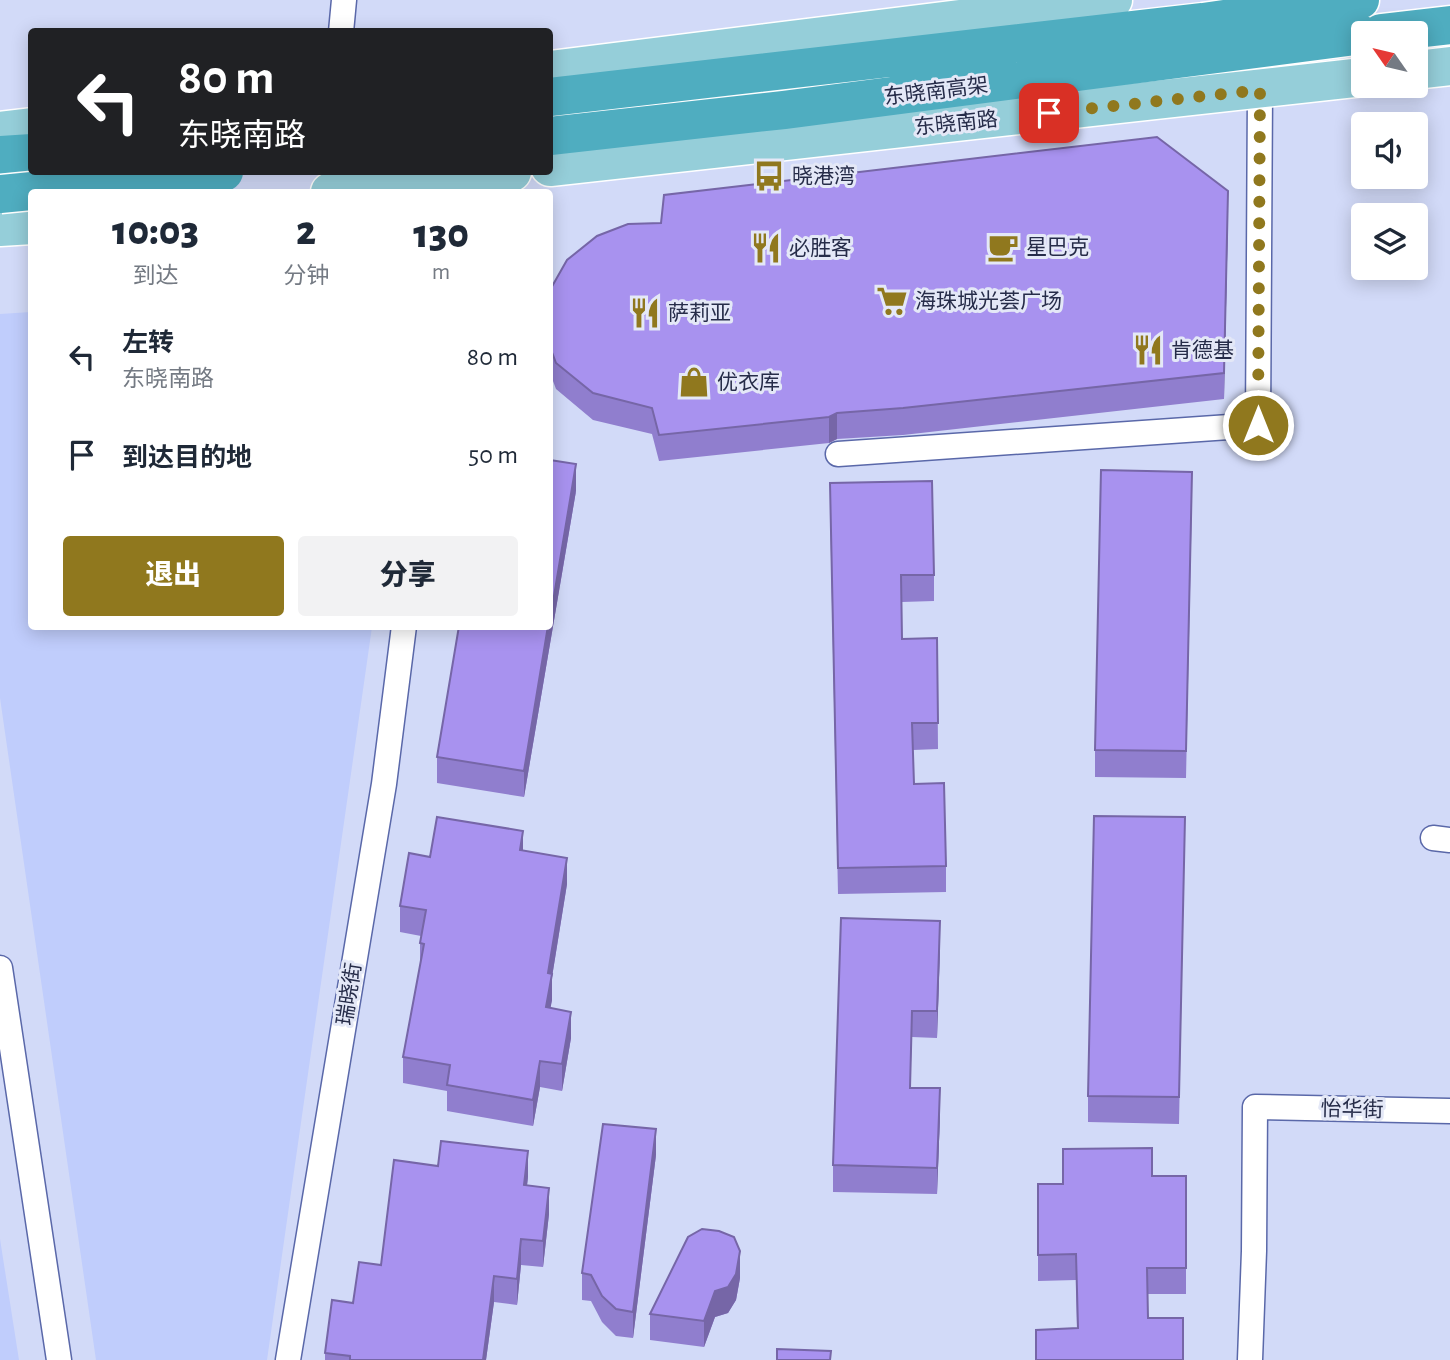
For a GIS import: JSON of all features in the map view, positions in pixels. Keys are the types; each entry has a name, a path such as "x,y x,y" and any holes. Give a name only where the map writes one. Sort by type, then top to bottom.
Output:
{"highway":[{"name":"东晓南高架","path":"553,97 1149,29 1360,0"},
{"path":"1428,28 1450,25"},
{"name":"东晓南高架","path":"553,136 784,110 1351,38"},
{"path":"0,137 28,137"},
{"path":"0,155 28,153"},
{"path":"51,189 193,175"},
{"path":"0,194 28,191"}],"main road":[{"path":"553,70 1113,0"},
{"path":"1428,69 1450,66"},
{"name":"东晓南路","path":"553,167 1351,79"},
{"path":"0,131 28,128"},
{"path":"386,189 461,185 500,175"},
{"path":"0,227 28,225"}],"street":[{"path":"341,28 344,0"},
{"path":"838,454 1258,425 1260,90"},
{"name":"瑞晓街","path":"288,1360 384,784 403,630"},
{"path":"0,968 59,1360"},
{"name":"怡华街","path":"1250,1360 1255,1107 1450,1111"}],"shaded area":[{"path":"28,312 28,630 372,630 267,1360 96,1360 0,698 0,314"},
{"path":"0,1239 19,1360 0,1360"}],"building":[{"name":"海珠城光荟广场","path":"1157,137 1228,191 1224,373 837,413 829,417 659,435 652,408 593,393 556,363 553,355 553,285 567,260 597,236 628,224 661,223 664,195"},
{"path":"553,460 576,464 553,602"},
{"path":"1101,470 1192,472 1186,751 1095,750"},
{"path":"932,481 934,575 901,575 902,639 937,638 938,723 912,723 914,784 944,783 946,866 838,868 830,483"},
{"path":"458,630 547,630 524,771 437,757"},
{"path":"1094,816 1185,817 1179,1097 1088,1096"},
{"path":"437,817 523,831 520,850 567,858 548,973 552,974 546,1007 571,1012 562,1064 540,1061 533,1100 447,1085 450,1065 403,1057 424,944 420,943 426,910 400,906 409,853 430,857"},
{"path":"841,918 940,921 937,1011 912,1011 910,1088 940,1088 937,1168 833,1165"},
{"path":"603,1124 656,1129 633,1312 616,1309 602,1296 591,1275 582,1273"},
{"path":"441,1141 528,1151 524,1185 549,1188 543,1241 521,1239 517,1279 494,1276 483,1360 350,1360 350,1356 325,1353 332,1300 353,1303 359,1262 381,1265 394,1160 438,1166"},
{"path":"1152,1148 1152,1176 1186,1176 1186,1268 1147,1268 1148,1318 1183,1318 1183,1360 1036,1360 1036,1330 1078,1328 1076,1254 1038,1255 1038,1184 1063,1184 1063,1149"},
{"path":"702,1229 719,1231 734,1237 740,1251 736,1274 728,1287 715,1291 704,1321 650,1314 688,1237"},
{"path":"777,1349 831,1351 830,1360 777,1360"}],"place":[{"name":"晓港湾","path":"769,176"},
{"name":"星巴克","path":"1003,247"},
{"name":"必胜客","path":"766,248"},
{"name":"海珠城光荟广场","path":"892,301"},
{"name":"萨莉亚","path":"645,313"},
{"name":"肯德基","path":"1148,350"},
{"name":"优衣库","path":"694,382"}],"route":[{"path":"1049,113 1260,90 1258,425"}]}
